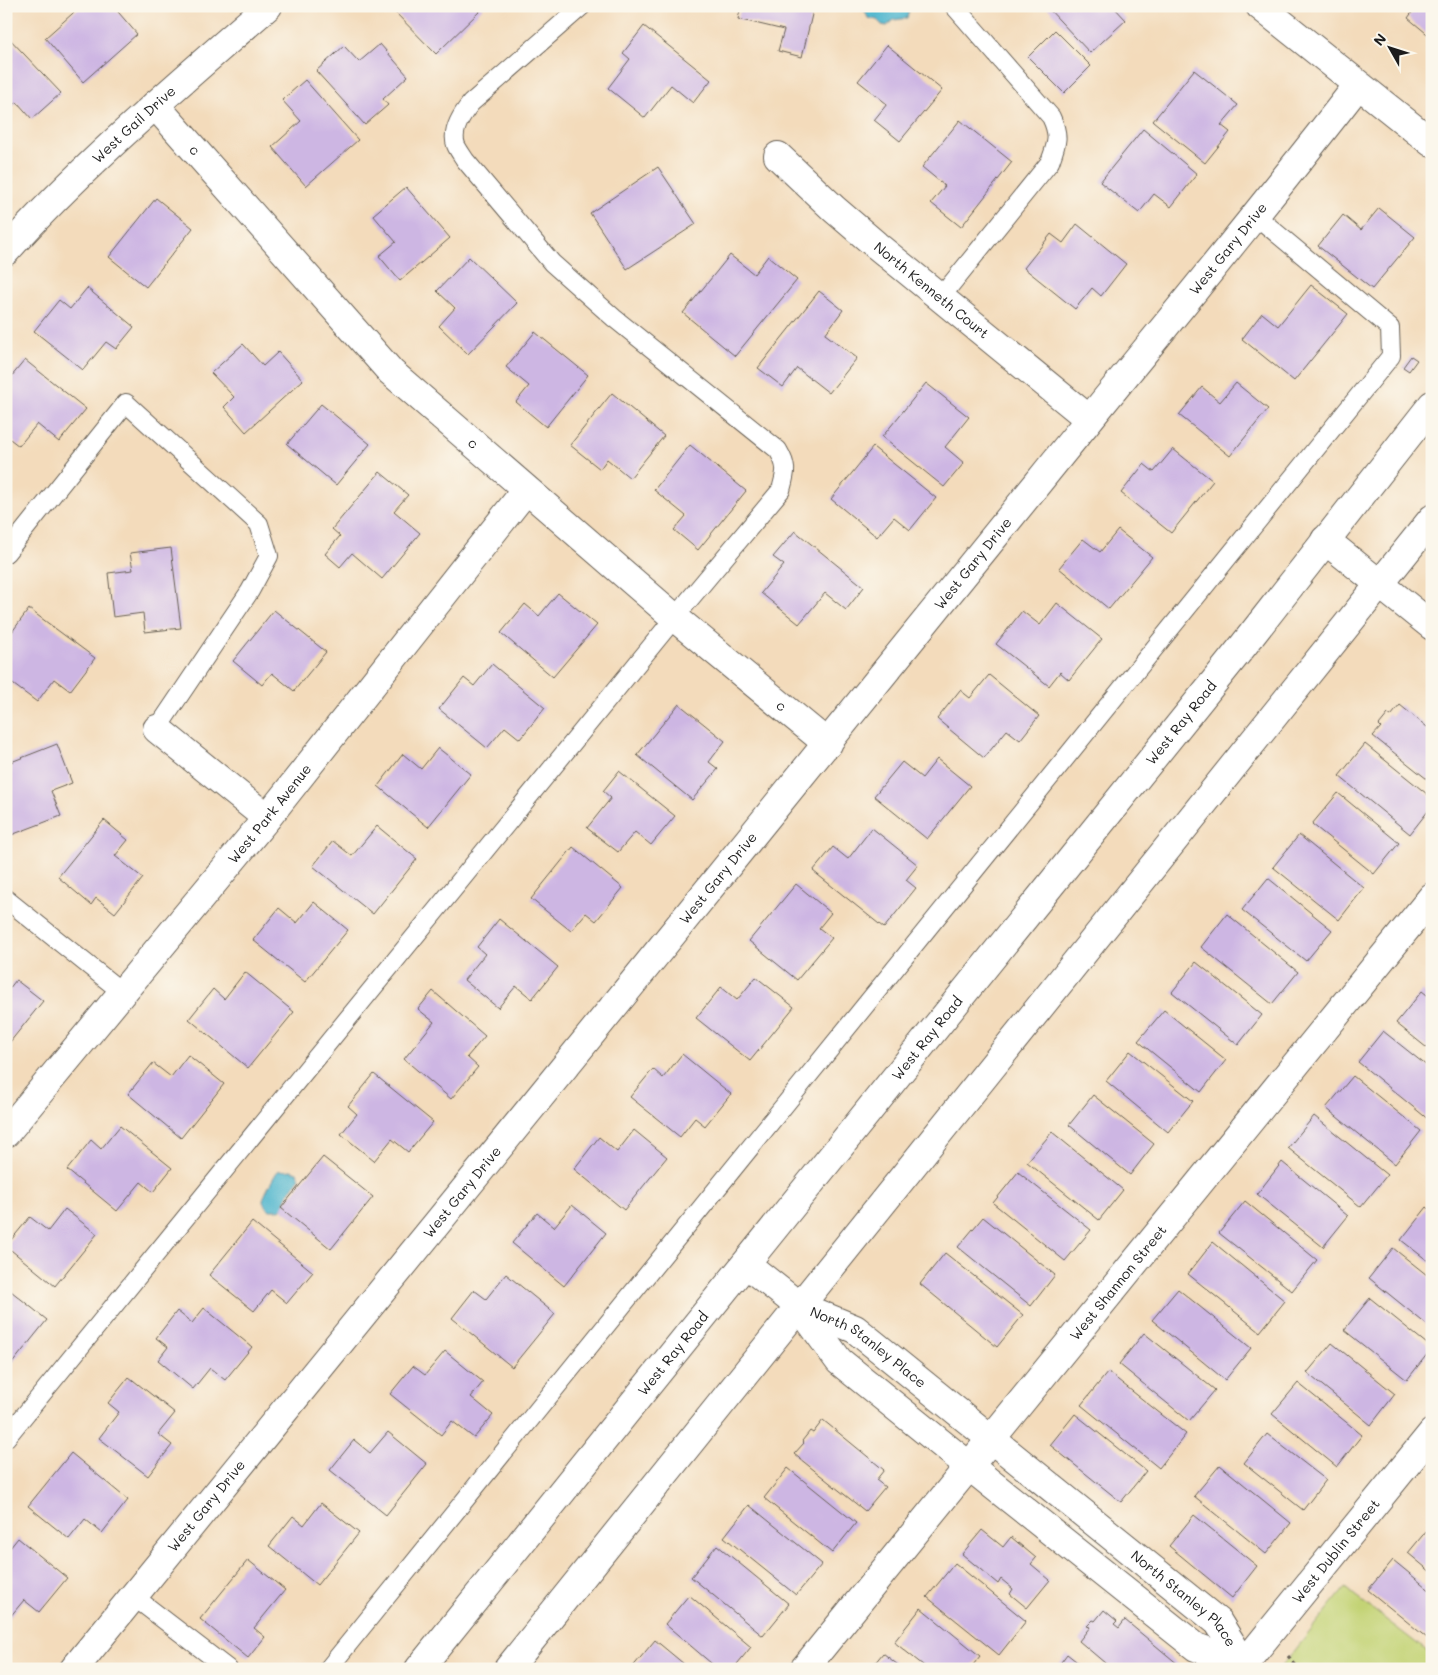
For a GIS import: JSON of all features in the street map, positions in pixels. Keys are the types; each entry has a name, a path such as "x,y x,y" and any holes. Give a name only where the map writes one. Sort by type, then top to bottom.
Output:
{"street":[{"name":"West Gail Drive","path":"6,251 37,217 155,104 268,6"},
{"path":"1260,6 1432,143"},
{"name":"West Gary Drive","path":"74,1669 1256,216 1358,85"},
{"name":"c","path":"155,104 391,372 675,618 828,744"},
{"name":"North Kenneth Court","path":"778,156 834,210 1089,419"},
{"name":"West Ray Road","path":"419,1669 1243,646 1432,405"},
{"name":"West Park Avenue","path":"6,1133 267,818 526,490"},
{"path":"508,1669 1432,518"},
{"path":"1325,540 1432,626"},
{"path":"157,729 267,818"},
{"name":"West Shannon Street","path":"804,1669 1432,897"},
{"name":"North Stanley Place","path":"746,1264 799,1306 839,1361 1196,1648 1242,1667"},
{"name":"North Stanley Place","path":"799,1306 855,1329 1218,1622 1242,1667"},
{"name":"West Dublin Street","path":"1242,1667 1432,1433"}],"lane":[{"path":"6,1438 781,490 786,474 786,463 778,450 614,318 552,263 465,160 456,144 457,128 462,114 471,104 582,6"},
{"path":"940,298 1050,162 1057,144 1057,130 1051,117 954,6"},
{"path":"328,1669 1391,356 1390,328 1256,216"},
{"path":"6,553 126,403 259,524 270,556 250,591 157,729"},
{"path":"6,899 123,993"},
{"path":"133,1596 228,1669"}],"path":[{"path":"1288,1656 1299,1669"}],"green space":[{"path":"1345,1588 1432,1655 1432,1669 1280,1669"}],"water":[{"path":"867,6 910,6 907,18 894,20 887,26 882,25 877,20 868,18 865,11"},
{"path":"291,1170 297,1172 300,1177 299,1179 280,1210 270,1210 264,1205 265,1194 278,1171"}],"building":[{"path":"81,6 113,6 137,34 83,82 45,38"},
{"path":"389,6 481,6 483,8 436,54"},
{"path":"741,6 814,6 802,57 778,51 784,30 738,19"},
{"path":"1046,6 1113,6 1126,20 1090,53"},
{"path":"1415,6 1432,6 1432,38 1408,18"},
{"path":"644,26 711,80 693,103 671,85 645,118 608,88 630,59 623,53"},
{"path":"1055,30 1091,66 1064,93 1028,57"},
{"path":"6,35 61,93 32,119 17,102 6,112"},
{"path":"380,44 408,76 383,99 388,105 365,125 316,71 344,46 359,62"},
{"path":"887,45 942,90 900,141 874,120 887,104 858,81"},
{"path":"1194,70 1238,105 1221,125 1230,132 1205,163 1153,121"},
{"path":"305,80 358,140 306,186 272,147 301,121 282,100"},
{"path":"960,120 1012,162 961,227 931,203 945,186 922,167"},
{"path":"1143,129 1197,174 1171,207 1154,194 1139,213 1100,182"},
{"path":"658,167 696,224 627,269 590,213"},
{"path":"406,187 450,238 400,281 379,256 396,242 373,215"},
{"path":"156,198 193,228 146,287 109,257"},
{"path":"1379,208 1415,237 1372,289 1318,246 1343,215 1361,230"},
{"path":"1077,224 1126,264 1101,296 1092,288 1075,309 1024,268 1051,234 1063,243"},
{"path":"730,255 754,274 768,256 797,280 735,356 683,313"},
{"path":"469,257 517,303 468,354 439,326 455,308 437,291"},
{"path":"1311,285 1348,314 1294,381 1242,339 1262,313 1278,326"},
{"path":"87,288 134,327 116,349 106,342 83,370 34,331 59,300 70,309"},
{"path":"819,291 843,310 825,334 857,358 829,393 797,368 783,387 758,368"},
{"path":"535,332 588,375 546,427 516,402 529,386 506,367"},
{"path":"243,344 263,366 278,352 303,380 246,432 224,407 234,397 211,373"},
{"path":"1411,356 1417,360 1409,371 1403,367"},
{"path":"25,360 86,409 59,442 37,424 19,446 6,436 6,383"},
{"path":"926,383 969,417 945,447 964,463 944,487 882,437"},
{"path":"1236,383 1268,409 1230,456 1179,415 1202,387 1220,402"},
{"path":"612,393 664,436 630,478 607,459 600,469 570,445"},
{"path":"321,404 370,444 336,485 287,444"},
{"path":"690,445 746,491 698,550 674,530 686,516 654,490"},
{"path":"873,447 936,498 910,530 894,517 877,537 831,499"},
{"path":"1173,449 1213,481 1171,533 1121,493 1144,464 1154,472"},
{"path":"380,472 408,495 394,511 420,533 382,579 352,553 340,567 325,554 340,536 332,529"},
{"path":"1118,530 1152,557 1109,609 1059,568 1083,539 1100,552"},
{"path":"795,531 864,587 846,610 825,593 799,624 761,593 784,565 773,557"},
{"path":"171,548 181,628 145,632 143,613 113,617 108,573 133,570 130,553"},
{"path":"558,593 597,625 553,677 501,633 525,604 539,616"},
{"path":"1057,603 1102,639 1069,680 1060,672 1049,686 996,644 1022,611 1040,625"},
{"path":"29,609 95,658 70,691 54,679 37,702 6,679 6,640"},
{"path":"274,610 326,652 294,691 272,673 262,685 233,661"},
{"path":"492,664 545,708 520,739 505,727 487,748 439,709 464,678 474,686"},
{"path":"989,675 1039,716 1020,740 1007,730 984,758 937,719 960,690 970,698"},
{"path":"679,704 725,741 709,762 718,769 692,800 637,755"},
{"path":"1400,705 1432,731 1432,783 1373,736 1381,727 1379,725 1388,714 1391,716"},
{"path":"57,744 72,783 51,791 61,816 6,837 6,764"},
{"path":"1365,744 1432,798 1432,806 1410,834 1339,776"},
{"path":"438,748 471,774 428,827 378,786 403,754 421,769"},
{"path":"937,759 970,786 927,839 874,796 902,762 922,778"},
{"path":"619,771 675,816 651,845 635,832 618,852 587,828 611,798 603,791"},
{"path":"1338,793 1399,843 1374,874 1312,824"},
{"path":"104,820 128,840 115,856 143,878 115,913 96,898 91,905 58,877"},
{"path":"377,826 417,859 373,914 313,866 333,841 352,856"},
{"path":"872,828 918,865 906,880 916,888 884,928 813,871 833,847 848,859"},
{"path":"1299,835 1364,888 1339,920 1273,867"},
{"path":"573,847 623,888 596,921 586,913 571,931 531,899"},
{"path":"1268,878 1332,930 1306,961 1242,910"},
{"path":"796,884 831,913 819,928 832,938 797,980 749,941"},
{"path":"314,902 348,930 305,982 253,940 279,908 297,923"},
{"path":"1227,914 1298,972 1272,1004 1201,947"},
{"path":"499,919 558,967 532,999 516,986 498,1008 464,980 485,954 477,947"},
{"path":"1196,962 1262,1015 1238,1045 1172,992"},
{"path":"245,972 294,1012 248,1068 189,1019 213,989 224,999"},
{"path":"756,977 794,1007 750,1061 696,1018 721,987 737,1000"},
{"path":"16,980 43,1001 6,1047 6,987 9,989"},
{"path":"433,991 485,1036 467,1057 478,1067 451,1099 404,1059 434,1022 418,1009"},
{"path":"1422,991 1432,999 1432,1052 1396,1023"},
{"path":"1164,1010 1226,1060 1201,1092 1138,1041"},
{"path":"1383,1031 1432,1070 1432,1116 1429,1120 1358,1062"},
{"path":"1130,1051 1193,1101 1168,1132 1106,1081"},
{"path":"682,1054 731,1094 705,1126 695,1118 680,1137 630,1097 653,1069 663,1078"},
{"path":"188,1055 224,1084 181,1138 128,1094 153,1063 171,1077"},
{"path":"374,1074 433,1122 408,1152 392,1139 374,1161 341,1134 357,1114 348,1106"},
{"path":"1353,1076 1421,1131 1395,1164 1326,1108"},
{"path":"1093,1095 1154,1144 1130,1175 1069,1125"},
{"path":"1314,1116 1387,1175 1361,1207 1288,1148"},
{"path":"120,1126 172,1168 153,1192 141,1182 117,1211 67,1170 91,1140 101,1149"},
{"path":"634,1130 667,1157 624,1210 574,1169 599,1137 617,1152"},
{"path":"1052,1132 1123,1190 1099,1220 1027,1162"},
{"path":"323,1157 373,1197 331,1249 281,1208"},
{"path":"1282,1162 1348,1216 1323,1247 1257,1194"},
{"path":"1018,1172 1091,1230 1065,1261 993,1203"},
{"path":"1245,1201 1317,1260 1292,1291 1219,1233"},
{"path":"572,1205 606,1233 564,1286 512,1243 537,1213 554,1227"},
{"path":"1427,1207 1432,1211 1432,1264 1401,1240"},
{"path":"65,1209 97,1234 55,1286 6,1246 30,1217 48,1231"},
{"path":"983,1217 1055,1275 1031,1306 958,1247"},
{"path":"252,1222 313,1272 287,1303 271,1290 254,1311 209,1275"},
{"path":"1213,1242 1285,1301 1260,1332 1188,1274"},
{"path":"1393,1248 1432,1279 1432,1329 1369,1278"},
{"path":"945,1253 1023,1315 997,1347 920,1284"},
{"path":"506,1274 555,1314 512,1367 452,1318 474,1290 486,1299"},
{"path":"6,1287 47,1320 6,1371"},
{"path":"1178,1289 1251,1348 1225,1380 1152,1320"},
{"path":"1370,1298 1432,1348 1407,1380 1344,1330"},
{"path":"204,1308 252,1347 225,1380 210,1368 193,1389 158,1360 168,1347 156,1338 177,1311 192,1323"},
{"path":"1144,1333 1215,1390 1189,1421 1119,1364"},
{"path":"1332,1343 1395,1394 1371,1425 1307,1373"},
{"path":"445,1351 483,1382 471,1397 493,1415 474,1438 452,1421 441,1435 390,1394 413,1366 425,1375"},
{"path":"1108,1372 1186,1434 1159,1468 1081,1405"},
{"path":"129,1377 175,1413 158,1434 172,1445 148,1476 99,1438 119,1412 108,1403"},
{"path":"1298,1383 1362,1435 1337,1467 1272,1414"},
{"path":"1075,1414 1146,1471 1121,1502 1050,1445"},
{"path":"823,1420 884,1470 876,1480 885,1487 865,1511 794,1454 804,1443 802,1441 810,1431 813,1433"},
{"path":"388,1432 427,1464 386,1515 330,1470 354,1440 370,1453"},
{"path":"1267,1434 1326,1480 1303,1510 1244,1463"},
{"path":"71,1453 128,1500 102,1533 85,1519 69,1539 28,1506"},
{"path":"1220,1465 1291,1523 1266,1554 1194,1496"},
{"path":"788,1468 856,1523 832,1553 764,1498"},
{"path":"321,1503 359,1533 317,1585 269,1546 293,1516 304,1525"},
{"path":"749,1505 822,1564 796,1595 724,1537"},
{"path":"1194,1515 1257,1566 1232,1598 1169,1546"},
{"path":"1432,1524 1432,1573 1408,1553"},
{"path":"982,1530 1003,1547 1011,1537 1036,1558 1031,1564 1050,1580 1027,1608 1010,1594 1013,1589 1001,1579 998,1584 962,1554"},
{"path":"18,1538 67,1578 39,1612 24,1600 9,1618 6,1616 6,1553"},
{"path":"717,1545 789,1604 763,1636 691,1577"},
{"path":"248,1560 285,1590 254,1628 265,1637 248,1658 200,1619"},
{"path":"1393,1560 1432,1592 1432,1642 1368,1590"},
{"path":"955,1563 1026,1621 999,1655 927,1597"},
{"path":"689,1595 751,1647 733,1669 718,1669 665,1624"},
{"path":"921,1608 980,1656 970,1669 928,1669 894,1642"},
{"path":"1104,1610 1117,1621 1114,1624 1119,1628 1125,1620 1179,1665 1176,1669 1112,1669 1079,1641 1090,1627 1087,1626 1093,1620 1095,1621"},
{"path":"655,1640 690,1669 631,1669"},
{"path":"883,1653 903,1669 870,1669"},
{"path":"1067,1654 1081,1665 1082,1669 1056,1669"}]}
